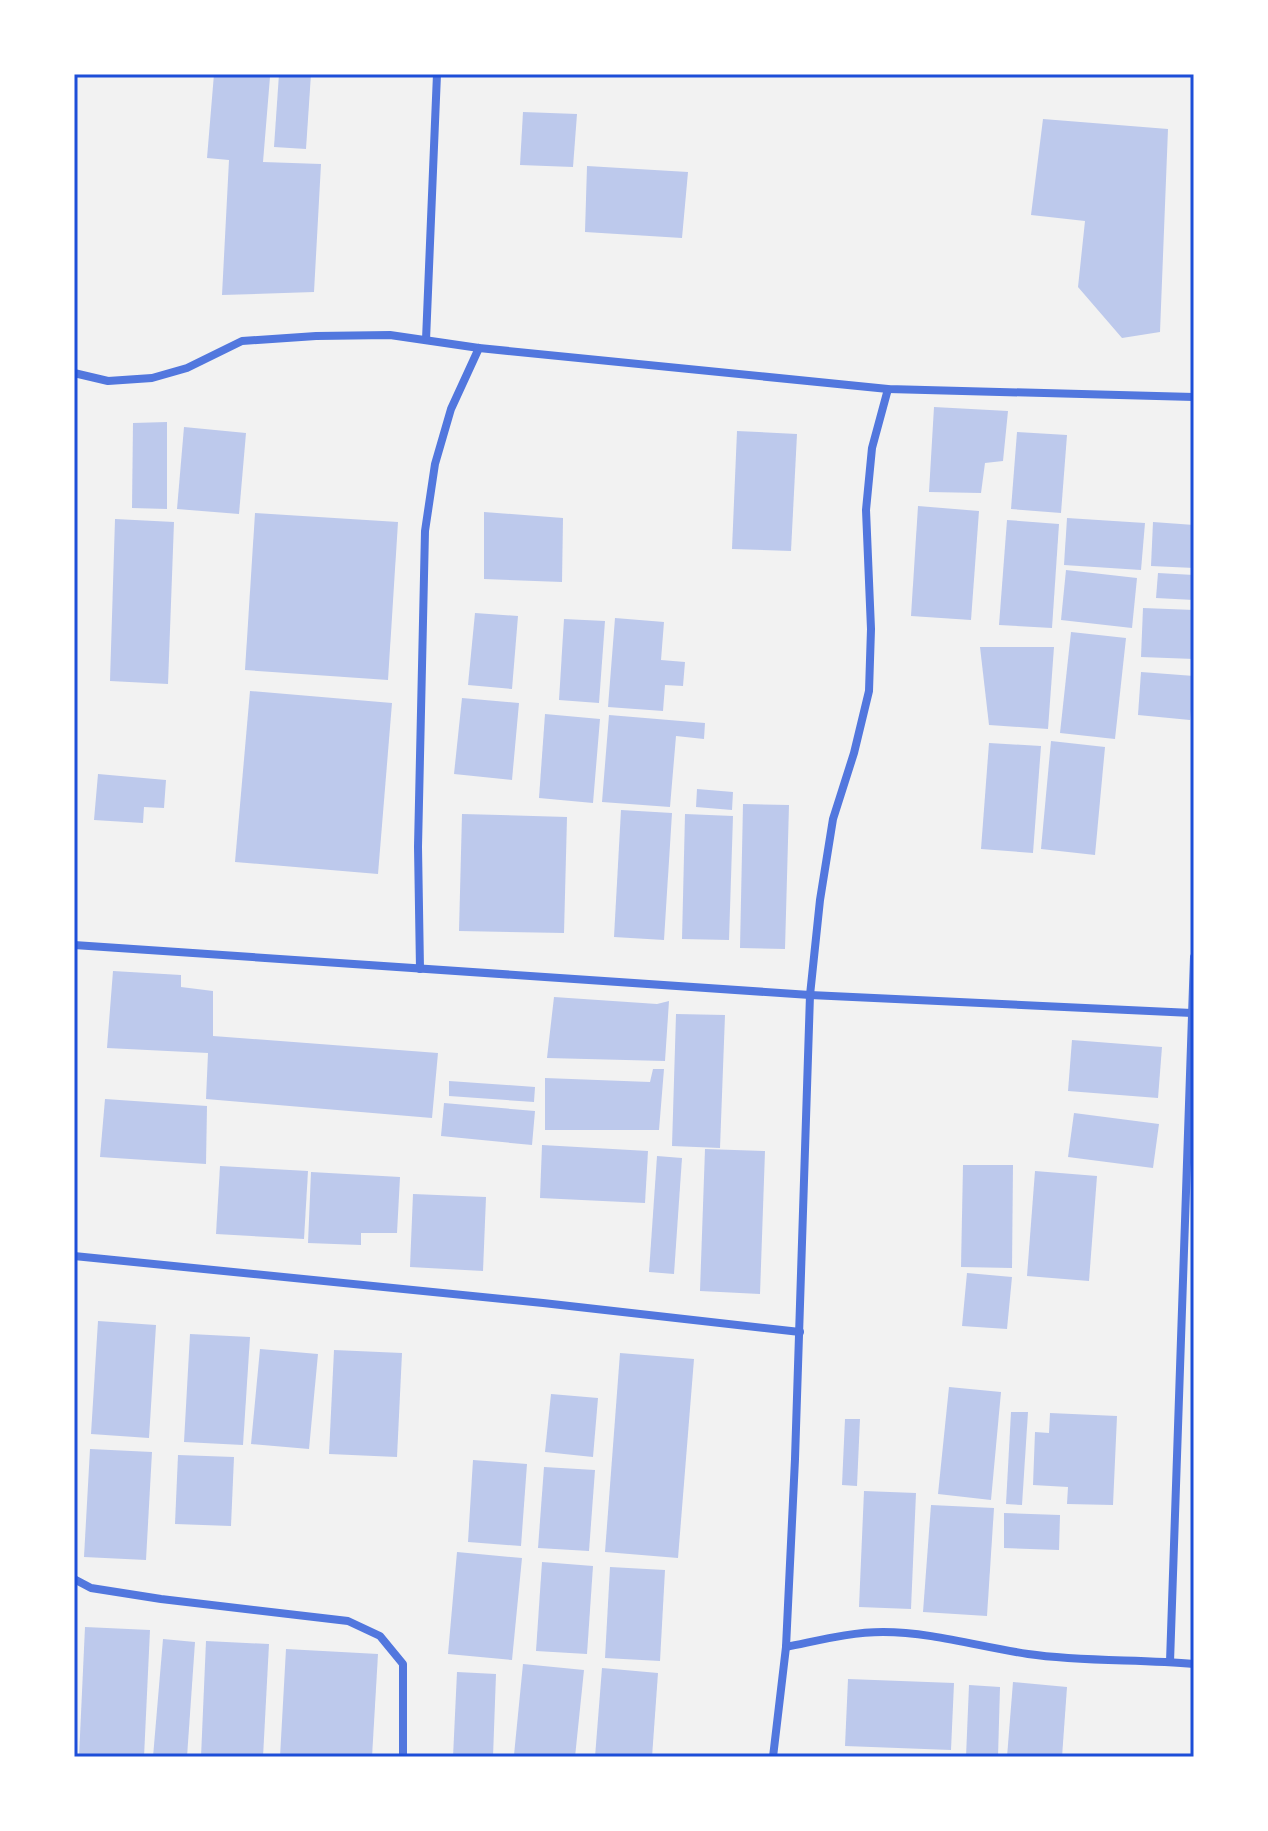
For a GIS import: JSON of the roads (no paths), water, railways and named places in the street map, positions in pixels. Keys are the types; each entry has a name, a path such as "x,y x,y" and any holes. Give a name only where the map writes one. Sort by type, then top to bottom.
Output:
{"street":[{"path":"426,340 437,74"},
{"path":"74,373 108,381 152,378 187,368 242,341 390,335 479,348 888,389 1194,397"},
{"path":"420,969 418,847 425,531 435,464 451,409 479,348"},
{"path":"773,1757 786,1647 800,1332 810,995 833,819 869,691 871,629 866,510 872,448 888,389"},
{"path":"74,945 810,995 1192,1013"},
{"path":"1170,1662 1194,957"},
{"path":"74,1256 800,1332"},
{"path":"74,1579 91,1588 161,1599 348,1621 380,1636 403,1664 403,1757"},
{"path":"786,1647 883,1632 940,1638 1029,1654 1194,1664"}]}
